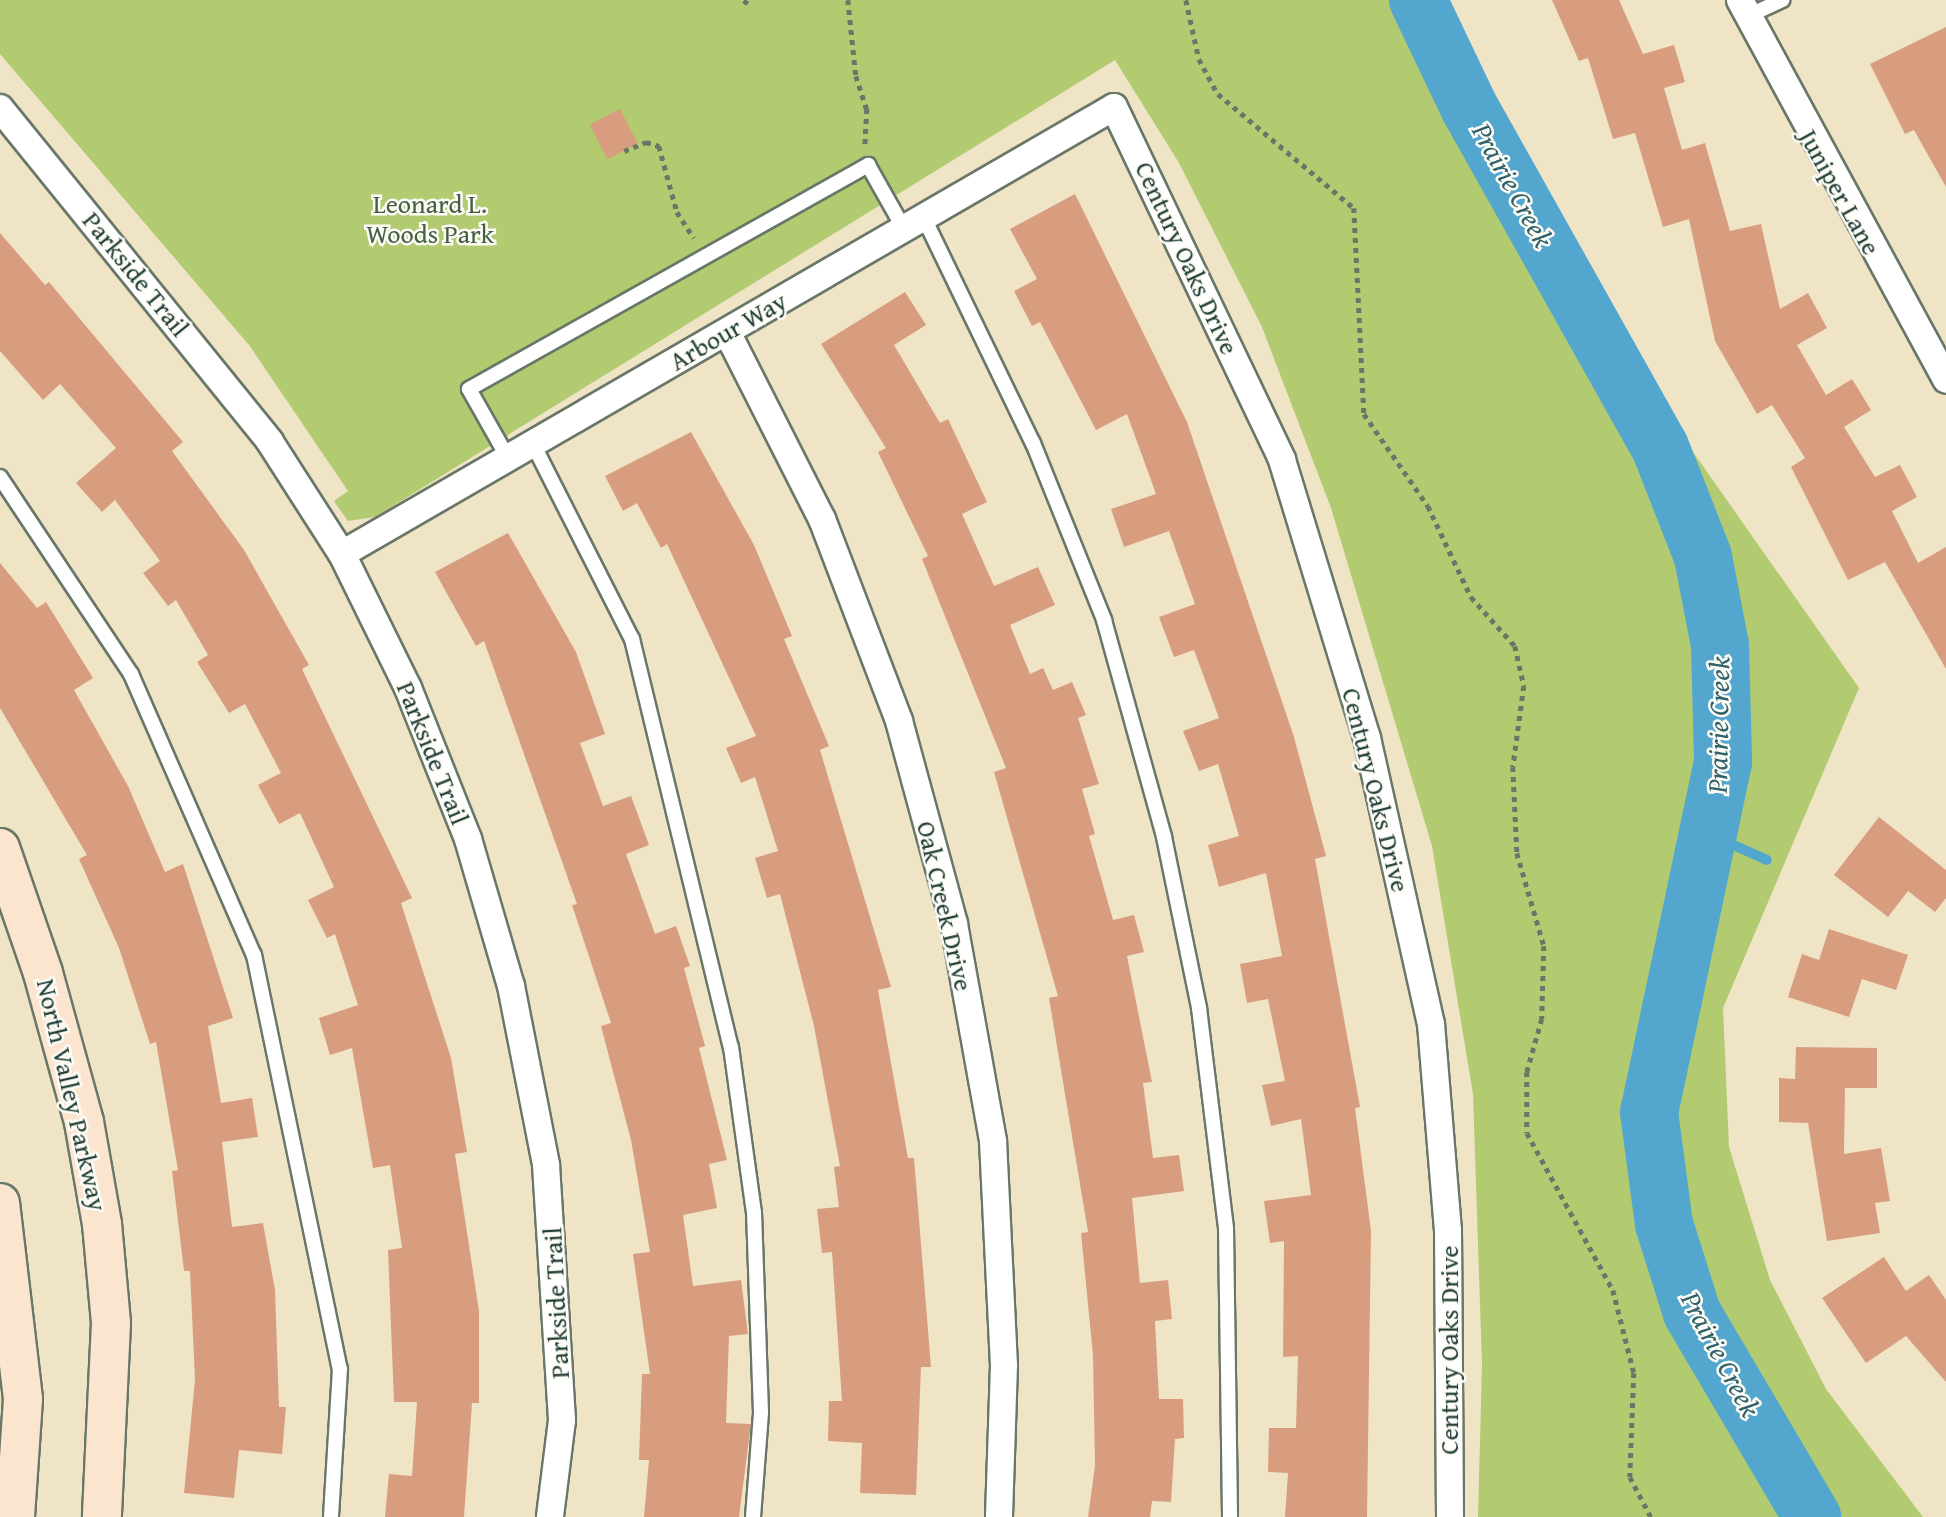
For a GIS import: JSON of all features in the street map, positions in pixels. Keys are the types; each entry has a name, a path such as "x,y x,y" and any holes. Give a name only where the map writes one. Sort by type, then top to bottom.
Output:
{"street":[{"name":"Juniper Lane","path":"1744,8 1946,380"},
{"name":"Arbour Way","path":"342,554 1114,107"},
{"name":"Century Oaks Drive","path":"1114,107 1282,460 1367,738 1431,1024 1448,1230 1450,1517"},
{"name":"Parkside Trail","path":"0,108 270,442 342,554 408,688 468,839 532,1076 556,1258 562,1420 550,1517"},
{"name":"Oak Creek Drive","path":"727,331 822,519 899,722 954,924 993,1141 1004,1365 999,1517"},
{"name":"North Valley Parkway","path":"0,848 54,1010 102,1224 111,1323 102,1517"},
{"path":"0,1203 23,1399 15,1517"}],"lane":[{"path":"1744,8 1783,0"},
{"path":"508,458 469,389 865,166 914,223 1033,443 1104,620 1164,837 1199,1008 1226,1228 1230,1517"},
{"path":"533,444 632,639 731,1047 754,1212 761,1413 753,1517"},
{"path":"0,477 131,674 254,955 340,1369 331,1517"}],"path":[{"path":"848,0 856,76 867,108 865,166"},
{"path":"1186,0 1199,60 1218,94 1354,208 1364,414 1428,506 1471,597 1515,646 1524,686 1513,767 1517,853 1544,946 1542,1019 1527,1072 1527,1133 1613,1290 1634,1373 1630,1477 1651,1517"},
{"path":"624,151 646,142 659,146 677,212 706,256"}],"green space":[{"name":"Leonard L. Woods Park","path":"0,0 1442,0 1494,116 1674,425 1859,688 1723,1008 1729,1147 1770,1280 1826,1389 1923,1517 1478,1517 1482,1364 1473,1094 1432,846 1331,508 1262,327 1179,163 1115,60 375,517 348,521 334,501 348,491 249,345 0,54"}],"building":[{"path":"1552,0 1619,0 1643,54 1674,45 1685,82 1664,88 1682,150 1705,143 1730,231 1761,224 1780,309 1808,293 1827,328 1797,345 1826,395 1852,379 1871,410 1844,427 1875,477 1900,465 1917,497 1892,511 1918,563 1946,547 1946,669 1885,562 1848,580 1791,467 1805,458 1772,405 1757,414 1715,341 1689,219 1663,227 1635,133 1613,139 1588,58 1579,61"},
{"path":"1946,27 1946,187 1914,130 1905,134 1870,64"},
{"path":"620,109 638,144 607,159 590,124"},
{"path":"1075,194 1187,422 1294,737 1326,856 1315,859 1360,1107 1355,1108 1371,1231 1367,1517 1285,1517 1288,1473 1268,1472 1269,1428 1296,1428 1298,1356 1283,1357 1284,1241 1270,1243 1264,1201 1311,1195 1301,1119 1271,1126 1262,1085 1285,1081 1268,999 1247,1003 1240,964 1282,956 1266,873 1219,887 1208,845 1239,836 1218,764 1199,771 1183,731 1219,718 1194,650 1174,657 1159,617 1195,604 1169,531 1124,547 1111,509 1156,494 1127,414 1096,430 1040,322 1032,326 1014,291 1037,279 1010,229"},
{"path":"0,233 45,285 49,282 183,442 172,451 244,550 309,665 302,669 412,898 401,903 451,1058 467,1152 455,1154 479,1311 479,1403 472,1403 464,1517 385,1517 389,1474 412,1476 417,1402 394,1402 388,1250 402,1248 390,1165 373,1168 352,1048 330,1055 319,1018 358,1005 335,934 327,938 308,900 334,887 300,813 279,824 258,785 281,773 245,704 229,713 197,662 208,655 176,600 168,606 143,573 160,561 115,500 102,512 76,483 116,448 60,384 43,400 0,351"},
{"path":"905,292 926,325 894,345 940,423 948,419 987,502 962,514 994,586 1038,567 1055,605 1010,625 1030,674 1043,668 1053,690 1072,682 1086,715 1078,718 1099,784 1082,789 1095,834 1089,836 1113,920 1134,915 1144,952 1127,956 1152,1082 1143,1083 1153,1158 1179,1155 1184,1191 1132,1198 1140,1283 1168,1280 1172,1319 1155,1321 1159,1399 1183,1399 1184,1438 1175,1439 1171,1502 1152,1501 1150,1517 1088,1517 1095,1466 1093,1355 1081,1233 1088,1232 1049,998 1058,996 994,772 1006,768 922,559 928,556 878,452 886,448 821,344"},
{"path":"691,432 754,545 792,636 784,639 829,746 820,750 891,987 878,990 908,1158 914,1158 931,1367 921,1367 916,1495 860,1493 862,1443 828,1441 829,1401 842,1401 832,1252 822,1253 817,1209 839,1207 834,1167 840,1166 814,1026 780,894 767,898 755,858 778,851 755,777 741,783 726,748 756,736 667,544 661,548 637,503 623,511 605,476"},
{"path":"508,533 576,652 605,734 580,743 603,806 631,796 649,845 626,854 655,934 676,926 690,966 684,968 705,1046 699,1048 727,1160 709,1164 717,1208 683,1215 693,1286 741,1280 748,1334 729,1336 726,1423 751,1424 739,1517 644,1517 649,1460 639,1460 642,1374 650,1374 633,1254 650,1252 631,1140 601,1026 611,1023 572,905 577,904 484,641 476,646 435,572"},
{"path":"0,563 37,608 46,602 93,678 74,690 128,786 165,872 183,864 233,1018 208,1026 221,1103 252,1098 258,1137 222,1142 232,1227 263,1223 275,1290 279,1407 286,1407 282,1454 239,1450 234,1498 184,1493 195,1380 190,1271 184,1271 172,1171 178,1170 156,1042 150,1044 119,948 79,859 87,855 0,708"},
{"path":"1879,817 1946,870 1946,898 1935,912 1908,891 1888,917 1834,875"},
{"path":"1829,929 1908,955 1896,990 1862,979 1849,1017 1788,997 1802,954 1819,960"},
{"path":"1796,1047 1877,1048 1877,1088 1845,1088 1844,1154 1881,1148 1890,1201 1875,1203 1880,1233 1827,1241 1808,1123 1779,1122 1779,1078 1795,1079"},
{"path":"1884,1257 1906,1291 1929,1275 1946,1300 1946,1382 1906,1336 1866,1363 1822,1298"}],"waterway":[{"name":"Prairie Creek","path":"1418,0 1469,107 1660,447 1703,557 1720,645 1723,762 1649,1112 1664,1224 1692,1313 1812,1517"},
{"path":"1711,835 1767,860"}]}
